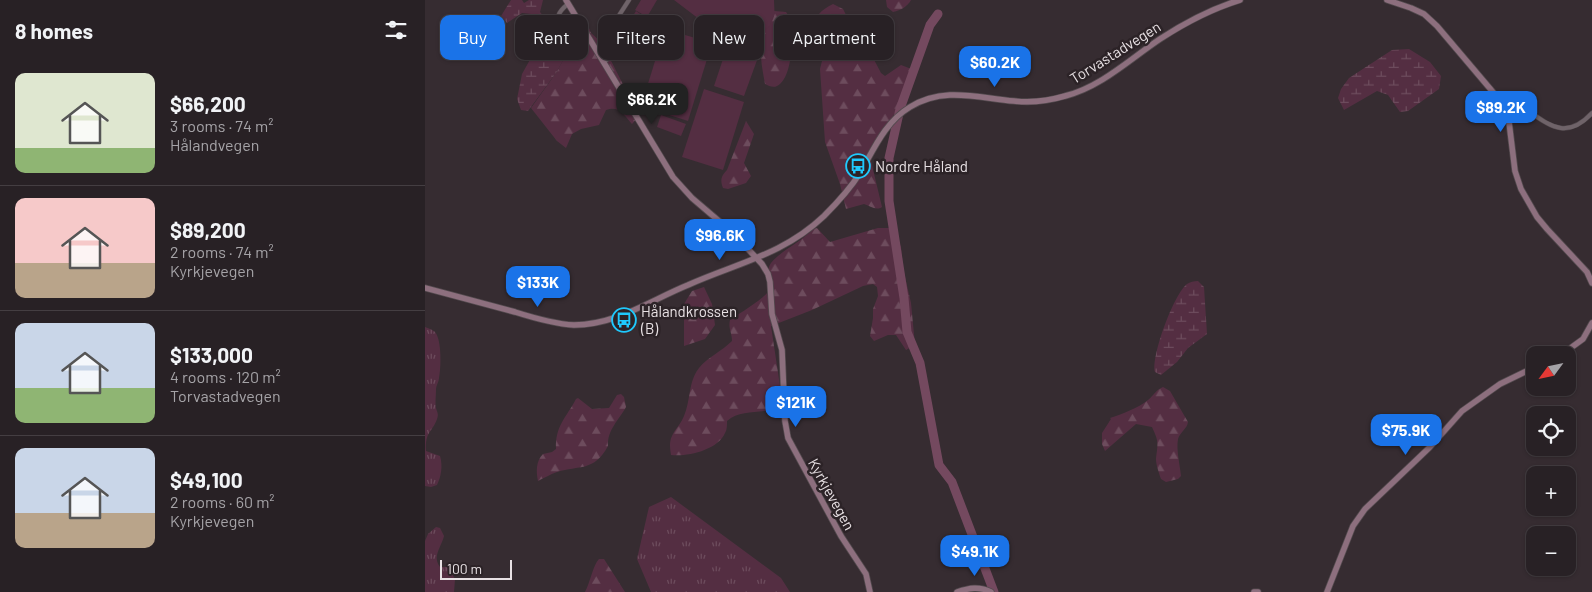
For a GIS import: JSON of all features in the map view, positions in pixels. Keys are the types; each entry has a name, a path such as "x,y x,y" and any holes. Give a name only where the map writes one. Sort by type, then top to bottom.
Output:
{"main road":[{"name":"Torvastadvegen","path":"425,288 547,321 569,324 602,322 625,314 693,282 757,259 796,238 825,215 851,186 889,125 911,106 929,98 952,94 1029,102 1067,96 1097,82 1189,20 1240,0"},
{"path":"1387,0 1424,14 1437,26 1498,98 1509,122 1515,171 1521,189 1547,229 1581,266 1592,282"},
{"name":"Kyrkjevegen","path":"567,2 575,15"},
{"name":"Kyrkjevegen","path":"588,36 673,177 692,198 728,227 764,267 770,282 772,314 782,350 785,422 789,438 841,536 866,574 871,592"},
{"path":"1573,346 1583,339 1592,323"},
{"path":"1327,592 1353,526 1365,509 1430,447 1462,411 1500,384 1526,371"},
{"path":"957,592 967,588 979,588 991,592"},
{"path":"1254,592 1259,592"}],"street":[{"path":"604,62 615,53 614,47 608,38 609,31 629,0"},
{"path":"558,15 567,2"},
{"path":"1498,98 1512,102 1549,125 1563,130 1577,126 1592,113"}],"green space":[{"path":"511,0 522,0 524,3 529,0 543,0 540,12 542,15 522,13 515,15 515,18 507,23 505,15 502,15"},
{"path":"641,0 657,0 648,15 644,15 635,10"},
{"path":"674,0 774,0 774,16 771,24 764,31 764,15 694,15"},
{"path":"886,0 911,0 908,5 893,12 887,7"},
{"path":"833,4 843,9 846,15 818,15"},
{"path":"636,11 642,15 633,15"},
{"path":"774,11 786,12 788,15 774,15 774,60 790,60 783,81 774,87 765,84 762,60 764,60 764,32"},
{"path":"591,33 598,39 598,60 611,60 639,116 632,124 618,110 606,110 599,125 581,129 572,134 566,148 557,141 531,108 563,60 588,60 588,34"},
{"path":"684,35 694,38 694,60 707,60 688,121 641,106 655,60 684,60"},
{"path":"1409,49 1430,62 1441,76 1439,89 1408,111 1400,112 1388,95 1377,91 1344,110 1338,98 1341,89 1349,78 1392,50"},
{"path":"530,60 563,60 528,111 521,110 517,99 522,74"},
{"path":"723,60 757,60 744,96 714,86"},
{"path":"822,60 874,60 881,73 885,76 901,65 914,70 908,82 905,95 870,157 882,207 880,208 873,208 864,204 846,209 840,184 825,142 820,69"},
{"path":"704,89 744,102 723,170 682,157"},
{"path":"661,115 686,124 681,136 657,127"},
{"path":"746,121 754,134 744,163 751,176 746,183 728,189 723,188 722,176 727,170"},
{"path":"817,228 830,242 878,228 889,228 893,231 901,247 903,268 911,303 915,345 906,350 896,335 888,335 874,341 870,336 873,309 878,296 877,287 873,284 863,286 812,310 771,326 780,386 778,407 766,411 739,414 727,421 726,432 716,444 701,451 685,455 671,455 671,438 684,416 695,373 732,341 729,326 730,320 767,293 768,270 771,263 813,229"},
{"path":"1198,281 1204,287 1207,334 1188,348 1177,362 1161,375 1155,372 1156,353 1170,312 1188,283"},
{"path":"704,287 712,304 715,325 705,339 684,346 684,304 692,291"},
{"path":"425,327 434,331 437,336 440,355 440,374 436,389 438,416 428,436 426,451 440,456 441,467 437,485 431,487 425,486"},
{"path":"1163,387 1170,391 1188,422 1178,439 1181,476 1178,479 1166,482 1161,479 1157,466 1157,443 1152,427 1136,424 1105,451 1102,444 1102,433 1110,418 1140,406"},
{"path":"621,394 624,397 626,407 611,430 608,446 603,454 592,464 557,472 538,481 537,470 539,460 543,454 556,449 559,428 576,399 578,398 592,409 609,408 617,395"},
{"path":"671,497 781,578 790,592 651,592 637,559 649,507"},
{"path":"436,527 440,528 444,536 437,556 438,563 440,567 448,567 455,579 454,592 425,592 425,541 428,534"},
{"path":"599,559 604,559 625,592 585,592"}],"waterway":[{"path":"938,14 930,25 900,109 889,158 889,201 904,298 907,332 920,363 939,465 952,482 994,592"}],"place":[{"name":"Nordre Håland","path":"858,166"},
{"name":"Hålandkrossen (B)","path":"624,320"}]}
